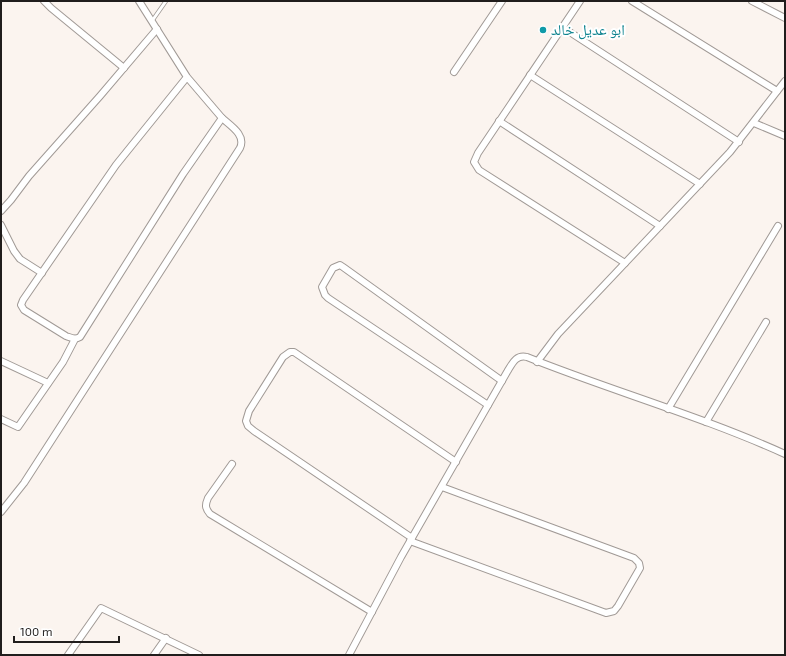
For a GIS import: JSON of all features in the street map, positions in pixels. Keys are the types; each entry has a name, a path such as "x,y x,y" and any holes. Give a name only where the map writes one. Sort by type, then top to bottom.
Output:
{"street":[{"path":"44,1 124,68"},
{"path":"1,512 24,483 242,143 240,135 222,118 188,77 139,1"},
{"path":"454,72 502,1"},
{"path":"580,1 475,158 474,162 477,168 625,263"},
{"path":"632,1 777,91"},
{"path":"752,1 785,18"},
{"path":"562,27 739,142"},
{"path":"1,211 29,176 157,29"},
{"path":"530,75 700,184"},
{"path":"74,339 66,336 22,308 21,303 116,165 188,77"},
{"path":"537,362 558,334 739,142 785,81"},
{"path":"1,419 18,428 63,362 74,339 80,336 183,174 222,118"},
{"path":"500,121 660,226"},
{"path":"754,123 785,136"},
{"path":"1,225 14,251 20,259 42,274"},
{"path":"668,409 778,226"},
{"path":"488,405 328,298 322,288 333,268 340,265 343,267 502,381"},
{"path":"706,422 766,322"},
{"path":"442,487 634,558 639,563 640,568 618,606 614,611 606,613 411,539 254,431 248,426 246,421 249,411 283,357 290,352 294,352 456,462"},
{"path":"349,655 411,539 515,359 519,357 523,356 784,451"},
{"path":"1,361 48,383"},
{"path":"232,464 205,505 210,514 372,612"},
{"path":"68,655 101,608 199,655"},
{"path":"154,655 166,638"}],"lane":[{"path":"152,21 166,1"}],"place":[{"name":"ابو عديل خالد","path":"543,30"}]}
